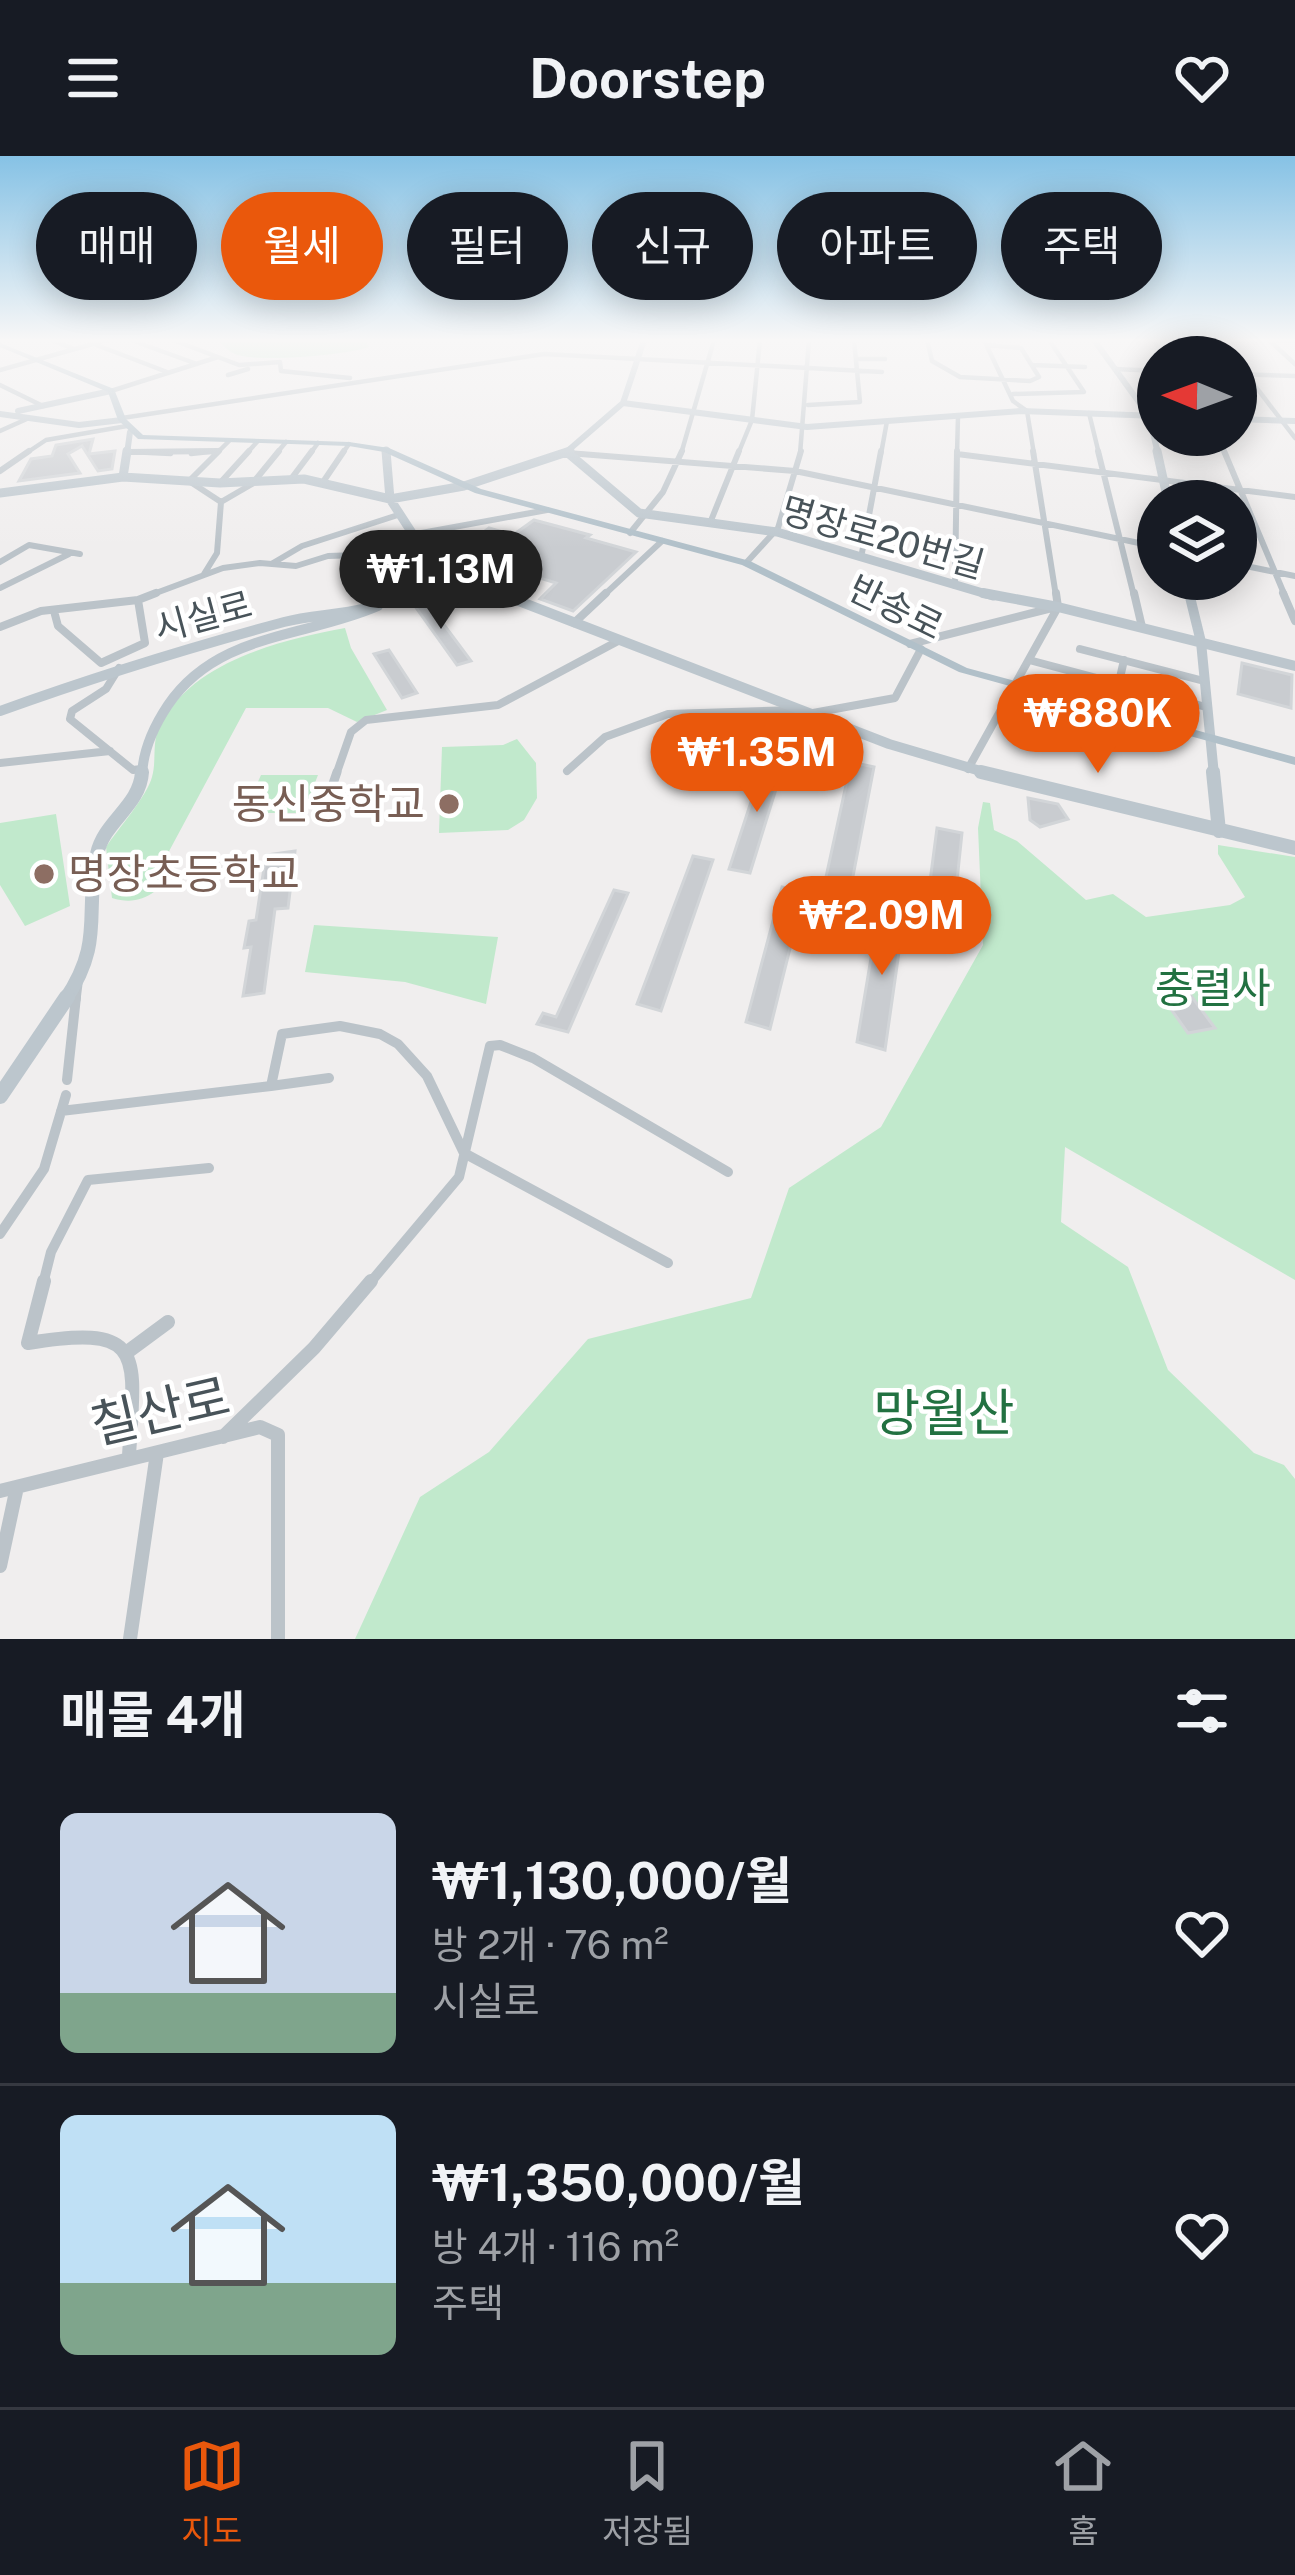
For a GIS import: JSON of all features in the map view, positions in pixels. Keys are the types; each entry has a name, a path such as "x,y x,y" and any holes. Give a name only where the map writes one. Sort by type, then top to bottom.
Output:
{"main road":[{"path":"119,409 129,452 123,477"},
{"path":"2,491 123,477 220,483 291,479 390,499 464,486 568,453 616,409"},
{"path":"670,409 807,427 1027,411 1137,415"},
{"path":"1,414 82,425 125,424"},
{"path":"1257,420 1295,421"},
{"name":"반송로","path":"125,424 154,440 349,444 386,450 464,486 746,563 915,646 1015,687 1295,761"},
{"path":"0,1096 79,979 94,930 97,854 105,834 141,789 141,769 154,719 222,657 252,642 334,624 378,606 398,596 427,566 428,556 416,534 390,499 386,450"},
{"name":"명장로20번길","path":"568,453 639,513 777,532 1012,602 1058,607 1295,666"},
{"path":"1159,456 1163,480"},
{"path":"427,566 805,712 968,769 1295,848"},
{"path":"1191,600 1201,642 1219,831"},
{"name":"시실로","path":"0,711 119,668 306,616 378,606"}],"street":[{"path":"0,471 40,442 206,409"},
{"path":"630,532 650,514 699,409"},
{"path":"710,523 753,409"},
{"path":"746,563 777,532 808,409"},
{"path":"968,769 1058,607 1024,409"},
{"path":"1273,409 1295,438"},
{"path":"1089,413 1142,627"},
{"path":"955,586 958,416"},
{"path":"2,429 29,418"},
{"path":"861,558 886,422"},
{"path":"221,502 189,481 230,441"},
{"path":"220,483 257,442"},
{"path":"221,502 254,481 286,442"},
{"path":"291,479 317,443"},
{"path":"322,482 349,444"},
{"path":"129,452 185,455 220,451"},
{"path":"568,453 795,471 1137,543"},
{"path":"957,454 1163,480"},
{"path":"1257,492 1295,496"},
{"path":"204,574 217,553 221,502"},
{"name":"반송로","path":"274,563 296,566 328,556 358,555 416,534 548,510"},
{"path":"0,627 41,610 138,600 204,574 274,563 302,546 401,514"},
{"path":"1257,530 1295,621"},
{"path":"574,622 662,541"},
{"path":"0,558 29,545 80,554"},
{"path":"0,588 69,554"},
{"path":"1257,568 1295,576"},
{"path":"54,611 58,626 101,663 145,643 138,600"},
{"path":"567,771 604,737 668,714 805,712 895,698 915,646 1058,607"},
{"path":"327,801 351,732 366,720 498,705 620,640"},
{"path":"1080,649 1204,681"},
{"path":"1029,660 1206,706"},
{"path":"1112,713 1124,660"},
{"path":"119,668 106,689 72,711 70,719 133,770 141,769"},
{"path":"0,763 110,751"},
{"path":"0,1234 44,1169 67,1088 79,979"},
{"path":"271,1086 282,1034 338,1026 380,1034 417,1062 452,1114 464,1153 668,1263"},
{"path":"223,1437 314,1348 459,1177 487,1050 500,1045 532,1058 728,1172"},
{"path":"61,1111 329,1078"},
{"path":"129,1456 133,1381 126,1353 106,1336 85,1334 28,1343 51,1252 88,1180 208,1168"},
{"path":"126,1353 168,1322"},
{"name":"칠산로","path":"8,1489 260,1427 278,1435 278,1639"},
{"path":"130,1639 157,1453"},
{"path":"0,1566 8,1489"}],"green space":[{"path":"345,628 351,648 387,710 357,722 328,708 246,708 167,855 175,869 140,899 112,898 106,847 149,785 158,730 176,701 195,683 242,656"},
{"path":"517,739 536,763 537,798 524,820 508,830 439,833 442,747 503,745"},
{"path":"261,775 318,775 303,813 244,813"},
{"name":"망월산","path":"983,802 990,803 994,830 1017,841 1086,900 1113,894 1146,917 1230,905 1245,897 1218,854 1218,845 1295,857 1295,1280 1065,1147 1061,1222 1128,1267 1168,1370 1254,1453 1284,1465 1295,1479 1295,1639 355,1639 420,1497 489,1452 588,1339 751,1298 789,1188 881,1127 983,945 978,828"},
{"path":"56,814 70,906 25,926 0,885 0,823"},
{"path":"314,925 498,937 486,1004 405,982 305,972"}],"building":[{"path":"93,439 89,454 115,451 112,469 98,471 82,446 68,454 80,473 19,481 31,459 52,456 56,445"},
{"path":"534,520 636,552 573,611 540,599 556,583 530,575 535,571 456,553 489,528 513,535"},
{"path":"424,598 471,661 457,665 412,602"},
{"path":"389,650 417,693 402,698 374,654"},
{"path":"1242,663 1292,675 1291,708 1238,694"},
{"path":"766,756 785,760 750,873 729,869"},
{"path":"851,762 874,767 850,892 824,886"},
{"path":"1028,798 1058,804 1068,819 1040,827 1030,820"},
{"path":"937,828 962,833 953,919 926,912"},
{"path":"295,851 288,908 275,909 264,993 243,996 251,947 244,948 249,921 256,920 266,855"},
{"path":"693,856 713,860 661,1011 637,1004"},
{"path":"782,887 804,892 770,1029 746,1022"},
{"path":"614,890 628,893 568,1032 537,1024 543,1013 556,1017"},
{"path":"880,904 905,910 885,1050 857,1042"},
{"path":"1189,993 1215,1028 1188,1033 1163,998"}],"place":[{"name":"동신중학교","path":"449,804"},
{"name":"명장초등학교","path":"44,874"}],"park label":[{"name":"충렬사","path":"1213,988"}]}
